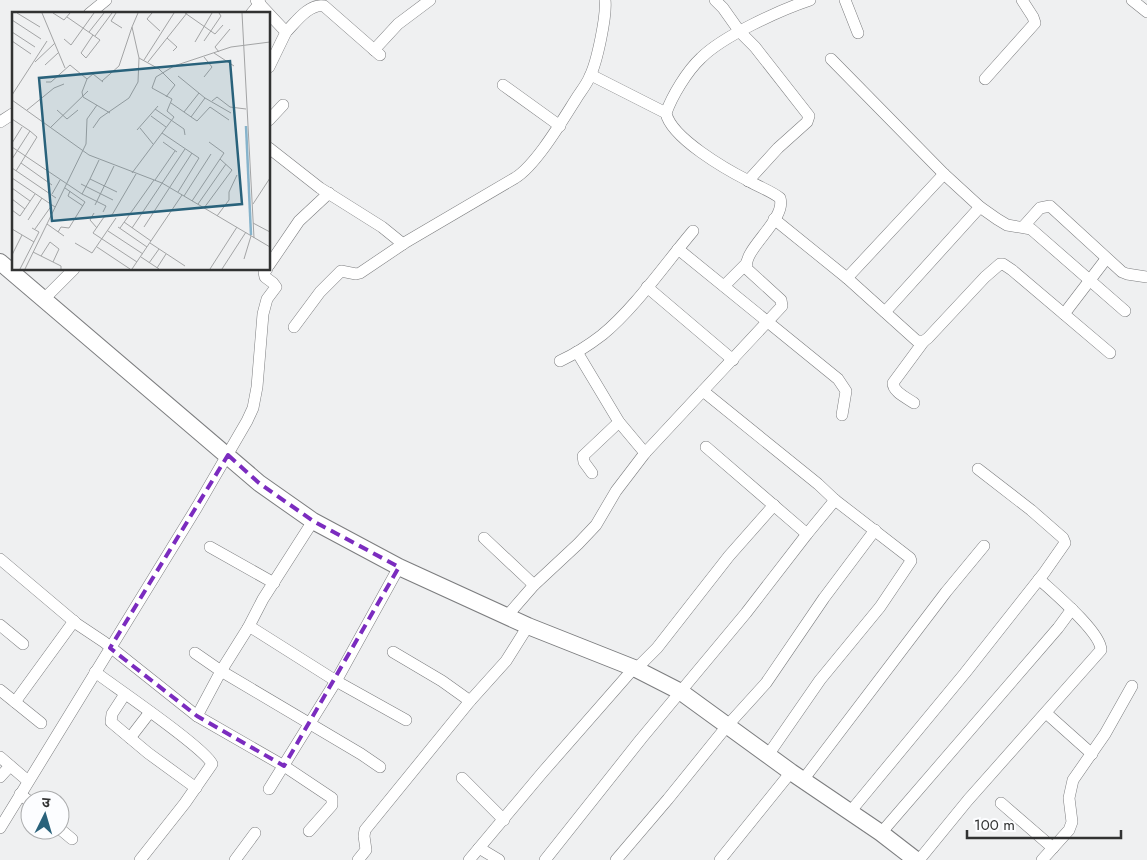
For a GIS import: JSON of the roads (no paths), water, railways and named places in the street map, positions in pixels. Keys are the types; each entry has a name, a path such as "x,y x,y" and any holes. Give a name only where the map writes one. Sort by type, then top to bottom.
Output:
{"street":[{"path":"91,12 106,0"},
{"path":"270,65 286,32 298,18 315,6 324,6 377,53 398,24 430,0"},
{"path":"294,327 320,292 337,274 343,271 360,273 403,244 521,174 560,126 591,75 603,27 605,0"},
{"path":"715,0 809,116 807,122 778,148 748,181"},
{"path":"724,286 746,264 749,256 774,219 781,205 780,198 701,152 679,135 667,119 666,113 687,74 700,58 716,45 795,5 810,0"},
{"path":"845,0 858,33"},
{"path":"985,79 1034,25 1035,20 1022,0"},
{"path":"1132,0 1147,12"},
{"path":"258,2 267,12"},
{"path":"270,15 286,32"},
{"path":"832,59 944,174 980,207 1002,222 1031,229 1125,311"},
{"path":"591,75 666,113"},
{"path":"503,85 560,126"},
{"path":"270,119 284,105"},
{"path":"0,122 12,114"},
{"path":"270,149 329,193 382,227 403,244"},
{"path":"848,278 944,174"},
{"path":"270,264 295,227 329,193"},
{"path":"1023,227 1040,208 1050,206 1106,259 1127,274 1147,277"},
{"path":"885,312 980,207"},
{"path":"774,219 848,278 917,341 924,341"},
{"path":"560,361 577,352 602,334 647,287 693,231"},
{"path":"678,249 843,385 846,391 842,415"},
{"path":"1064,314 1106,259"},
{"path":"0,262 259,483 314,520 399,567 528,626 635,669 681,692 918,860 968,800 1100,650 1100,643 1072,609 1039,579"},
{"path":"507,616 534,585 596,525 616,491 645,453 780,309 782,304 747,269 746,264"},
{"path":"914,403 895,390 893,383 924,341 986,277 1002,264 1012,270 1110,353"},
{"path":"44,299 73,270"},
{"path":"21,790 24,778 95,672 104,643 228,455 247,421 253,408 256,394 263,314 267,299 276,287 265,277 265,270"},
{"path":"647,287 733,360"},
{"path":"577,352 619,422 645,453"},
{"path":"703,391 818,484 835,500 910,558 910,564 880,607 820,680 768,755"},
{"path":"592,473 584,462 583,456 619,422"},
{"path":"706,447 807,534"},
{"path":"850,812 965,673 1064,546 1064,541 1031,510 978,469"},
{"path":"545,860 746,613 835,500"},
{"path":"470,860 542,773 635,669 657,648 729,556 774,505"},
{"path":"197,716 221,671 314,520"},
{"path":"616,860 766,682 824,598 875,530"},
{"path":"484,538 534,585"},
{"path":"720,860 797,776 984,546"},
{"path":"210,547 274,583"},
{"path":"0,559 74,621 197,716 284,766 333,800 332,804 309,831"},
{"path":"269,789 336,681 399,567"},
{"path":"881,833 1058,628 1072,609"},
{"path":"15,702 74,621"},
{"path":"0,624 23,644"},
{"path":"358,860 366,850 364,836 366,830 470,701 506,661 528,626"},
{"path":"248,628 252,628 336,681 406,720"},
{"path":"393,652 470,701"},
{"path":"195,654 380,767"},
{"path":"95,672 181,735 211,761 211,767 196,788 140,860"},
{"path":"1042,860 1069,830 1072,822 1069,798 1073,780 1106,734 1132,686"},
{"path":"0,690 41,723"},
{"path":"125,694 112,714 111,722 196,788"},
{"path":"130,738 150,712"},
{"path":"1046,713 1092,754"},
{"path":"0,757 24,778"},
{"path":"0,778 10,766"},
{"path":"462,778 504,820"},
{"path":"0,828 20,794"},
{"path":"1001,803 1054,848"},
{"path":"235,860 255,833"},
{"path":"479,848 499,860"}]}
